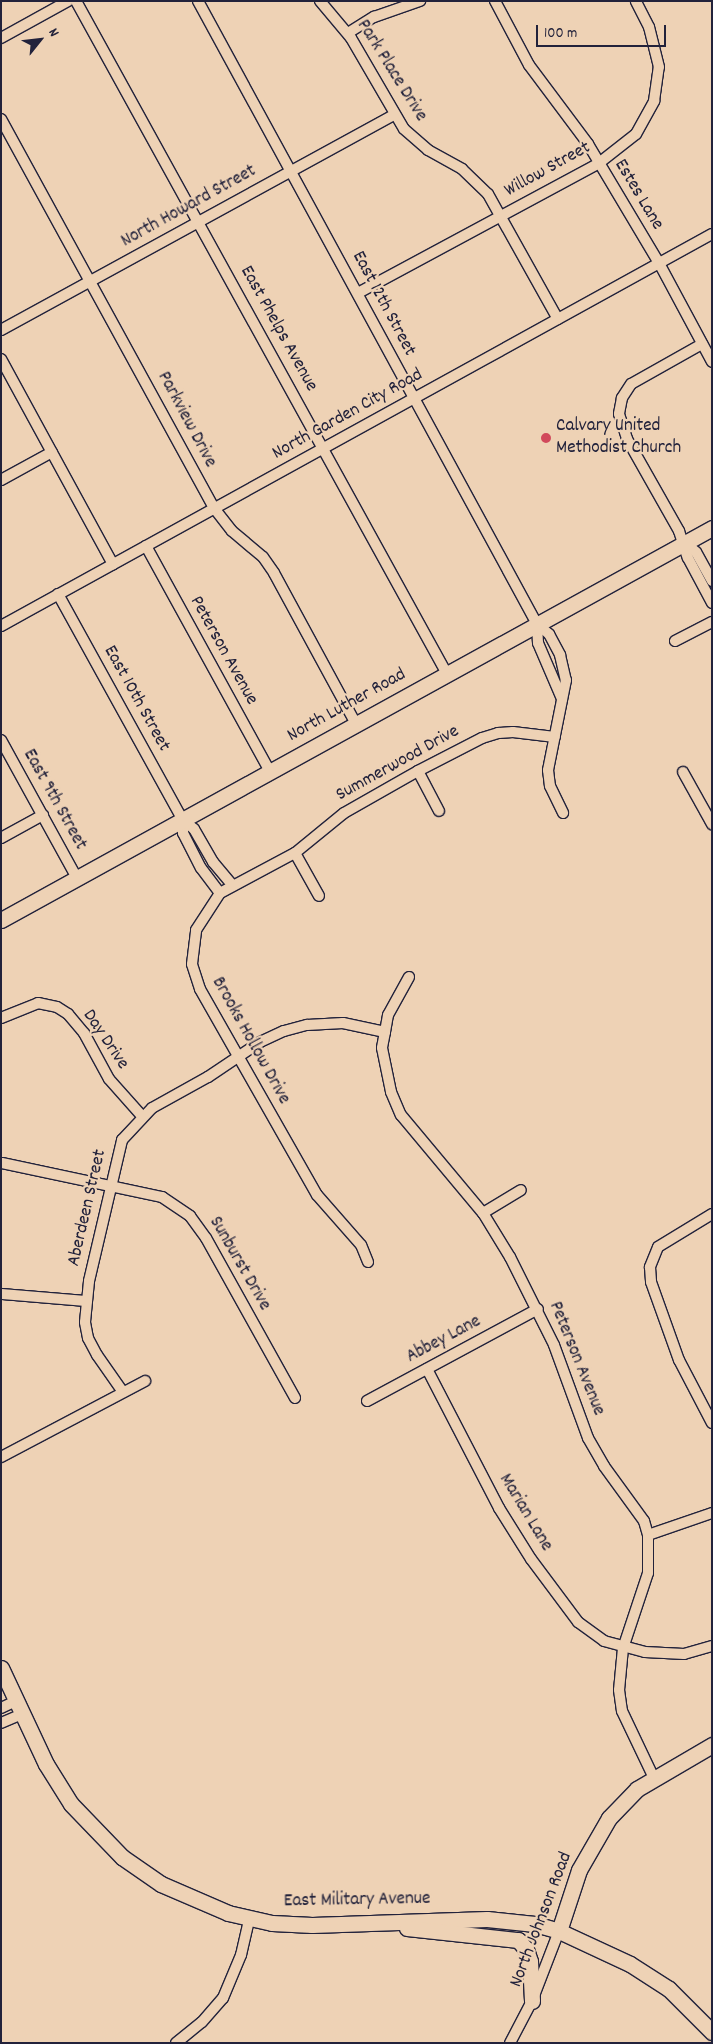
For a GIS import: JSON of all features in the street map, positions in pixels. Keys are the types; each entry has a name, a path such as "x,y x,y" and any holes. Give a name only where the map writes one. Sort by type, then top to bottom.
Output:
{"main road":[{"name":"North Luther Road","path":"1,920 712,528"},
{"name":"East Military Avenue","path":"1,1668 60,1788 105,1842 161,1884 206,1906 249,1918 302,1925 487,1919 535,1924 559,1931 614,1955 659,1982 684,2002 712,2032"},
{"name":"North Johnson Road","path":"559,1931 579,1870 609,1818 624,1800 654,1778 712,1745"},
{"path":"381,1922 420,1930 518,1940 526,1949 530,1960 532,2001"}],"street":[{"path":"1,38 68,1"},
{"name":"East Phelps Avenue","path":"76,1 447,674"},
{"name":"East 12th Street","path":"198,1 537,624 549,634 564,669 566,680 548,770 550,786 563,814"},
{"name":"Park Place Drive","path":"320,1 348,34 394,115 418,143 476,181 500,216 558,319"},
{"path":"348,34 374,17 420,1"},
{"name":"Estes Lane","path":"495,1 529,65 570,117 599,163 659,263 712,362"},
{"name":"Willow Street","path":"358,293 599,163 636,134 654,101 659,67 636,1"},
{"name":"North Howard Street","path":"1,330 394,115"},
{"name":"Parkview Drive","path":"1,119 91,280 214,508 232,531 263,557 274,573 356,724"},
{"name":"North Garden City Road","path":"1,626 712,234"},
{"path":"702,344 631,384 622,398 619,414 627,439 685,543 688,558 712,603"},
{"path":"1,359 113,564"},
{"path":"1,480 52,452"},
{"path":"685,543 696,552 712,581"},
{"name":"Peterson Avenue","path":"146,546 270,772"},
{"name":"East 10th Street","path":"58,594 182,820"},
{"path":"675,641 712,622"},
{"name":"East 12th Street","path":"537,624 538,643 562,699"},
{"name":"Summerwood Drive","path":"220,893 295,853 344,813 482,738 498,733 514,732 554,737"},
{"name":"East 9th Street","path":"1,740 77,878"},
{"path":"418,772 439,811"},
{"path":"683,772 712,824"},
{"path":"1,838 43,815"},
{"path":"182,820 194,829 213,862 233,886"},
{"path":"182,820 183,833 201,868 220,893"},
{"path":"295,853 319,896"},
{"name":"Brooks Hollow Drive","path":"220,893 196,930 192,964 200,989 317,1195 361,1245 368,1262"},
{"name":"Peterson Avenue","path":"410,977 392,1006 385,1032 384,1068 401,1115 483,1213 538,1309 588,1438 604,1466 644,1521 650,1554 648,1573 623,1648 619,1690 622,1711 654,1778"},
{"name":"Day Drive","path":"1,1018 38,1003 57,1007 68,1014 84,1033 109,1079 142,1116"},
{"name":"Aberdeen Street","path":"123,1392 107,1372 88,1338 85,1322 87,1301 122,1140 142,1116 276,1035 306,1025 344,1023 385,1032"},
{"name":"Sunburst Drive","path":"2,1163 162,1198 190,1216 206,1238 295,1398"},
{"path":"483,1213 521,1190"},
{"path":"712,1214 658,1247 652,1257 651,1282 679,1360 712,1423"},
{"path":"1,1294 87,1301"},
{"name":"Abbey Lane","path":"367,1401 538,1309"},
{"name":"Marian Lane","path":"427,1369 499,1508 536,1566 578,1622 591,1634 623,1648 663,1655 704,1650 712,1646"},
{"path":"1,1457 145,1381"},
{"path":"648,1535 712,1513"},
{"path":"1,1708 19,1708"},
{"path":"1,1723 19,1708"},
{"path":"176,2043 202,2022 223,1998 239,1962 249,1918"},
{"name":"North Johnson Road","path":"510,2043 532,2001 559,1931"}],"place":[{"name":"Calvary United Methodist Church","path":"546,438"}]}
